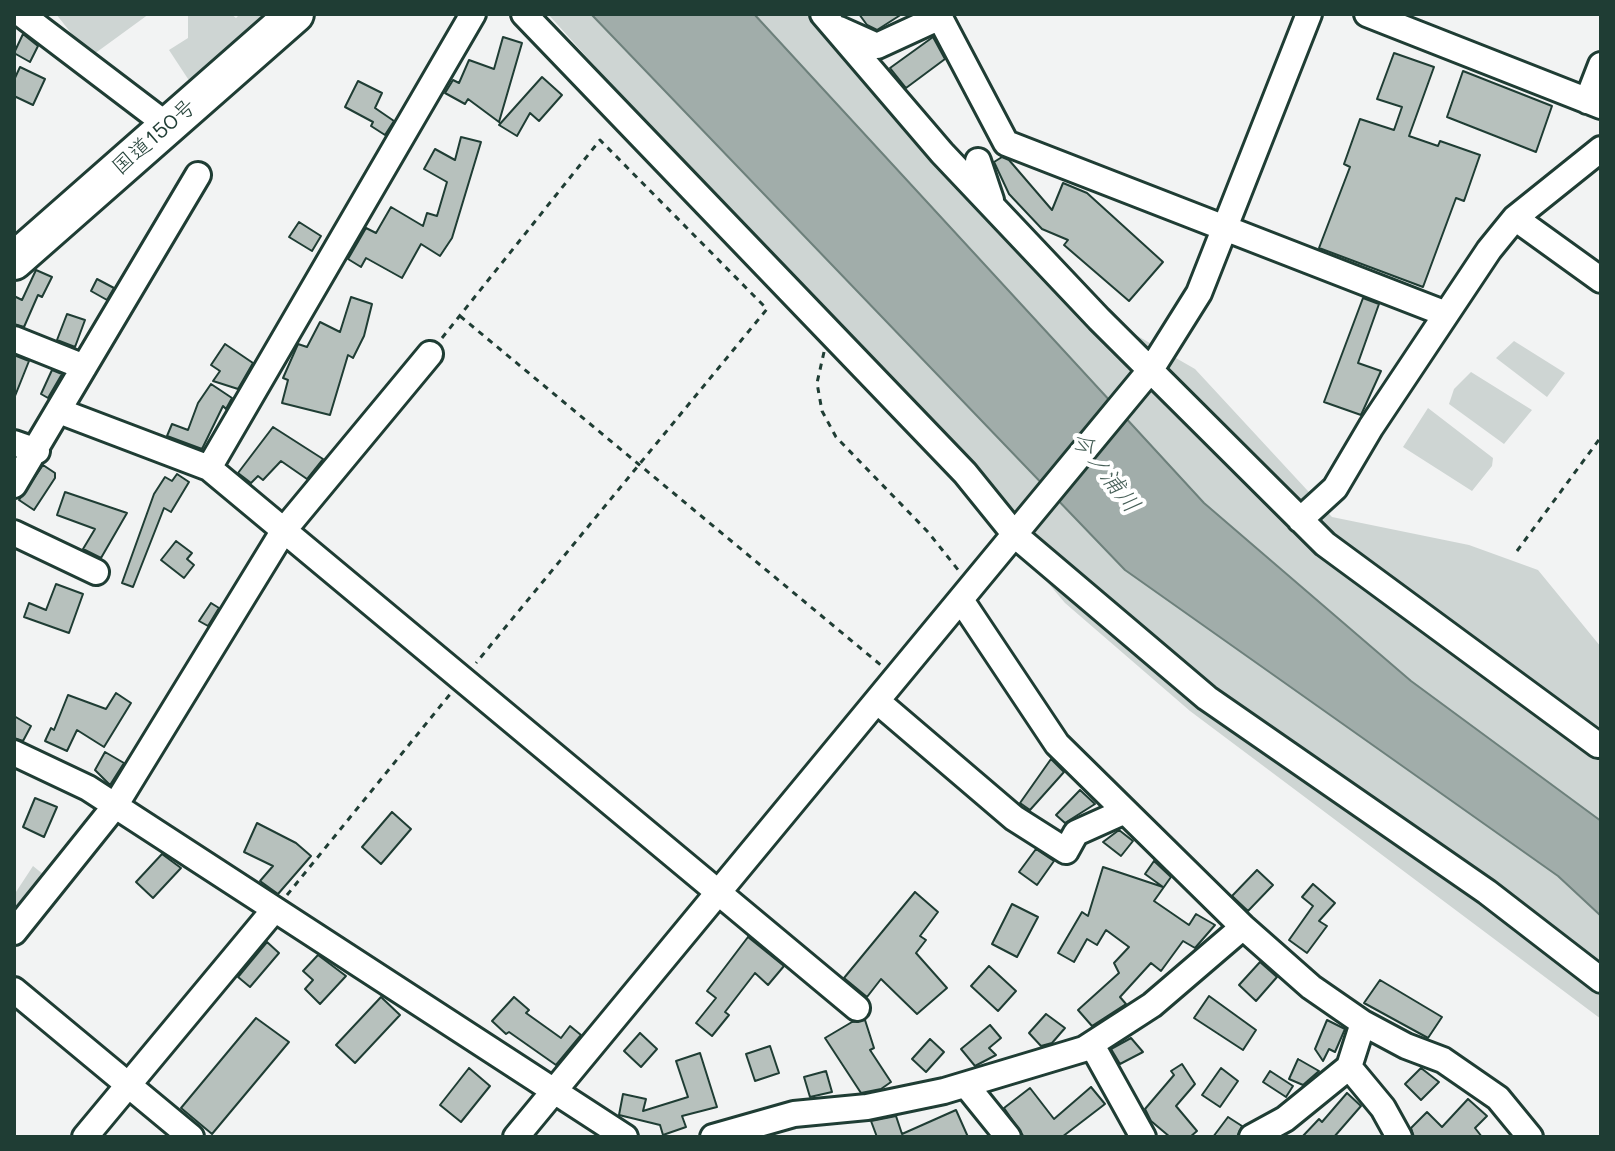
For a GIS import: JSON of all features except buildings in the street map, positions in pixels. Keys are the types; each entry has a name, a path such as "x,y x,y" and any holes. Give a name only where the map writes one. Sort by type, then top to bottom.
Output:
{"highway":[{"name":"国道150号","path":"14,261 295,14"}],"street":[{"path":"21,14 167,125"},
{"path":"209,468 473,14"},
{"path":"524,14 655,153 835,335 1018,533 1207,698 1487,892 1601,980"},
{"path":"516,1137 1151,370 1199,293 1309,14"},
{"path":"1367,14 1594,103 1601,65"},
{"path":"827,19 856,40 877,46 939,16 1006,143 1446,314"},
{"path":"827,19 993,207 1099,319 1300,520 1337,553 1598,745"},
{"path":"1300,520 1335,488 1446,314 1515,218 1601,149"},
{"path":"978,161 993,207"},
{"path":"14,485 26,447 59,411 198,175"},
{"path":"1515,218 1601,280"},
{"path":"14,339 84,367"},
{"path":"14,932 115,806 284,530 430,354"},
{"path":"59,411 209,468 857,1008"},
{"path":"14,533 96,572"},
{"path":"966,593 1057,744 1243,927 1311,987 1363,1023 1406,1046 1443,1060 1498,1098 1530,1137"},
{"path":"877,701 1014,818 1066,851 1076,833 1125,811"},
{"path":"14,753 88,788 625,1137"},
{"path":"85,1137 274,910"},
{"path":"713,1137 794,1114 867,1107 966,1085 1029,1068 1092,1045 1152,1005 1243,927"},
{"path":"14,990 191,1137"},
{"path":"1252,1137 1285,1119 1349,1067 1363,1023"},
{"path":"1092,1045 1143,1137"},
{"path":"1349,1067 1383,1108 1399,1137"},
{"path":"966,1085 1008,1137"}],"path":[{"path":"274,910 767,309 600,140 430,354"},
{"path":"460,316 896,678"},
{"path":"835,335 820,358 817,383 822,411 836,437 928,532 966,593"},
{"path":"1517,551 1601,437"}],"shaded area":[{"path":"56,14 149,14 90,57"},
{"path":"188,14 231,14 236,18 240,14 268,14 190,82 169,50 188,38"},
{"path":"548,14 822,14 1089,308 1195,369 1332,517 1469,545 1538,570 1601,647 1601,1019 1190,711 1065,603 869,371"},
{"path":"1514,341 1565,373 1547,397 1496,358"},
{"path":"1471,372 1532,410 1504,444 1449,404 1454,389"},
{"path":"1428,408 1493,458 1492,466 1472,491 1403,447"},
{"path":"33,866 54,883 14,932 14,895"}],"water":[{"name":"今ノ浦川","path":"591,14 754,14 1204,503 1411,681 1601,821 1601,916 1558,876 1125,570"}]}
